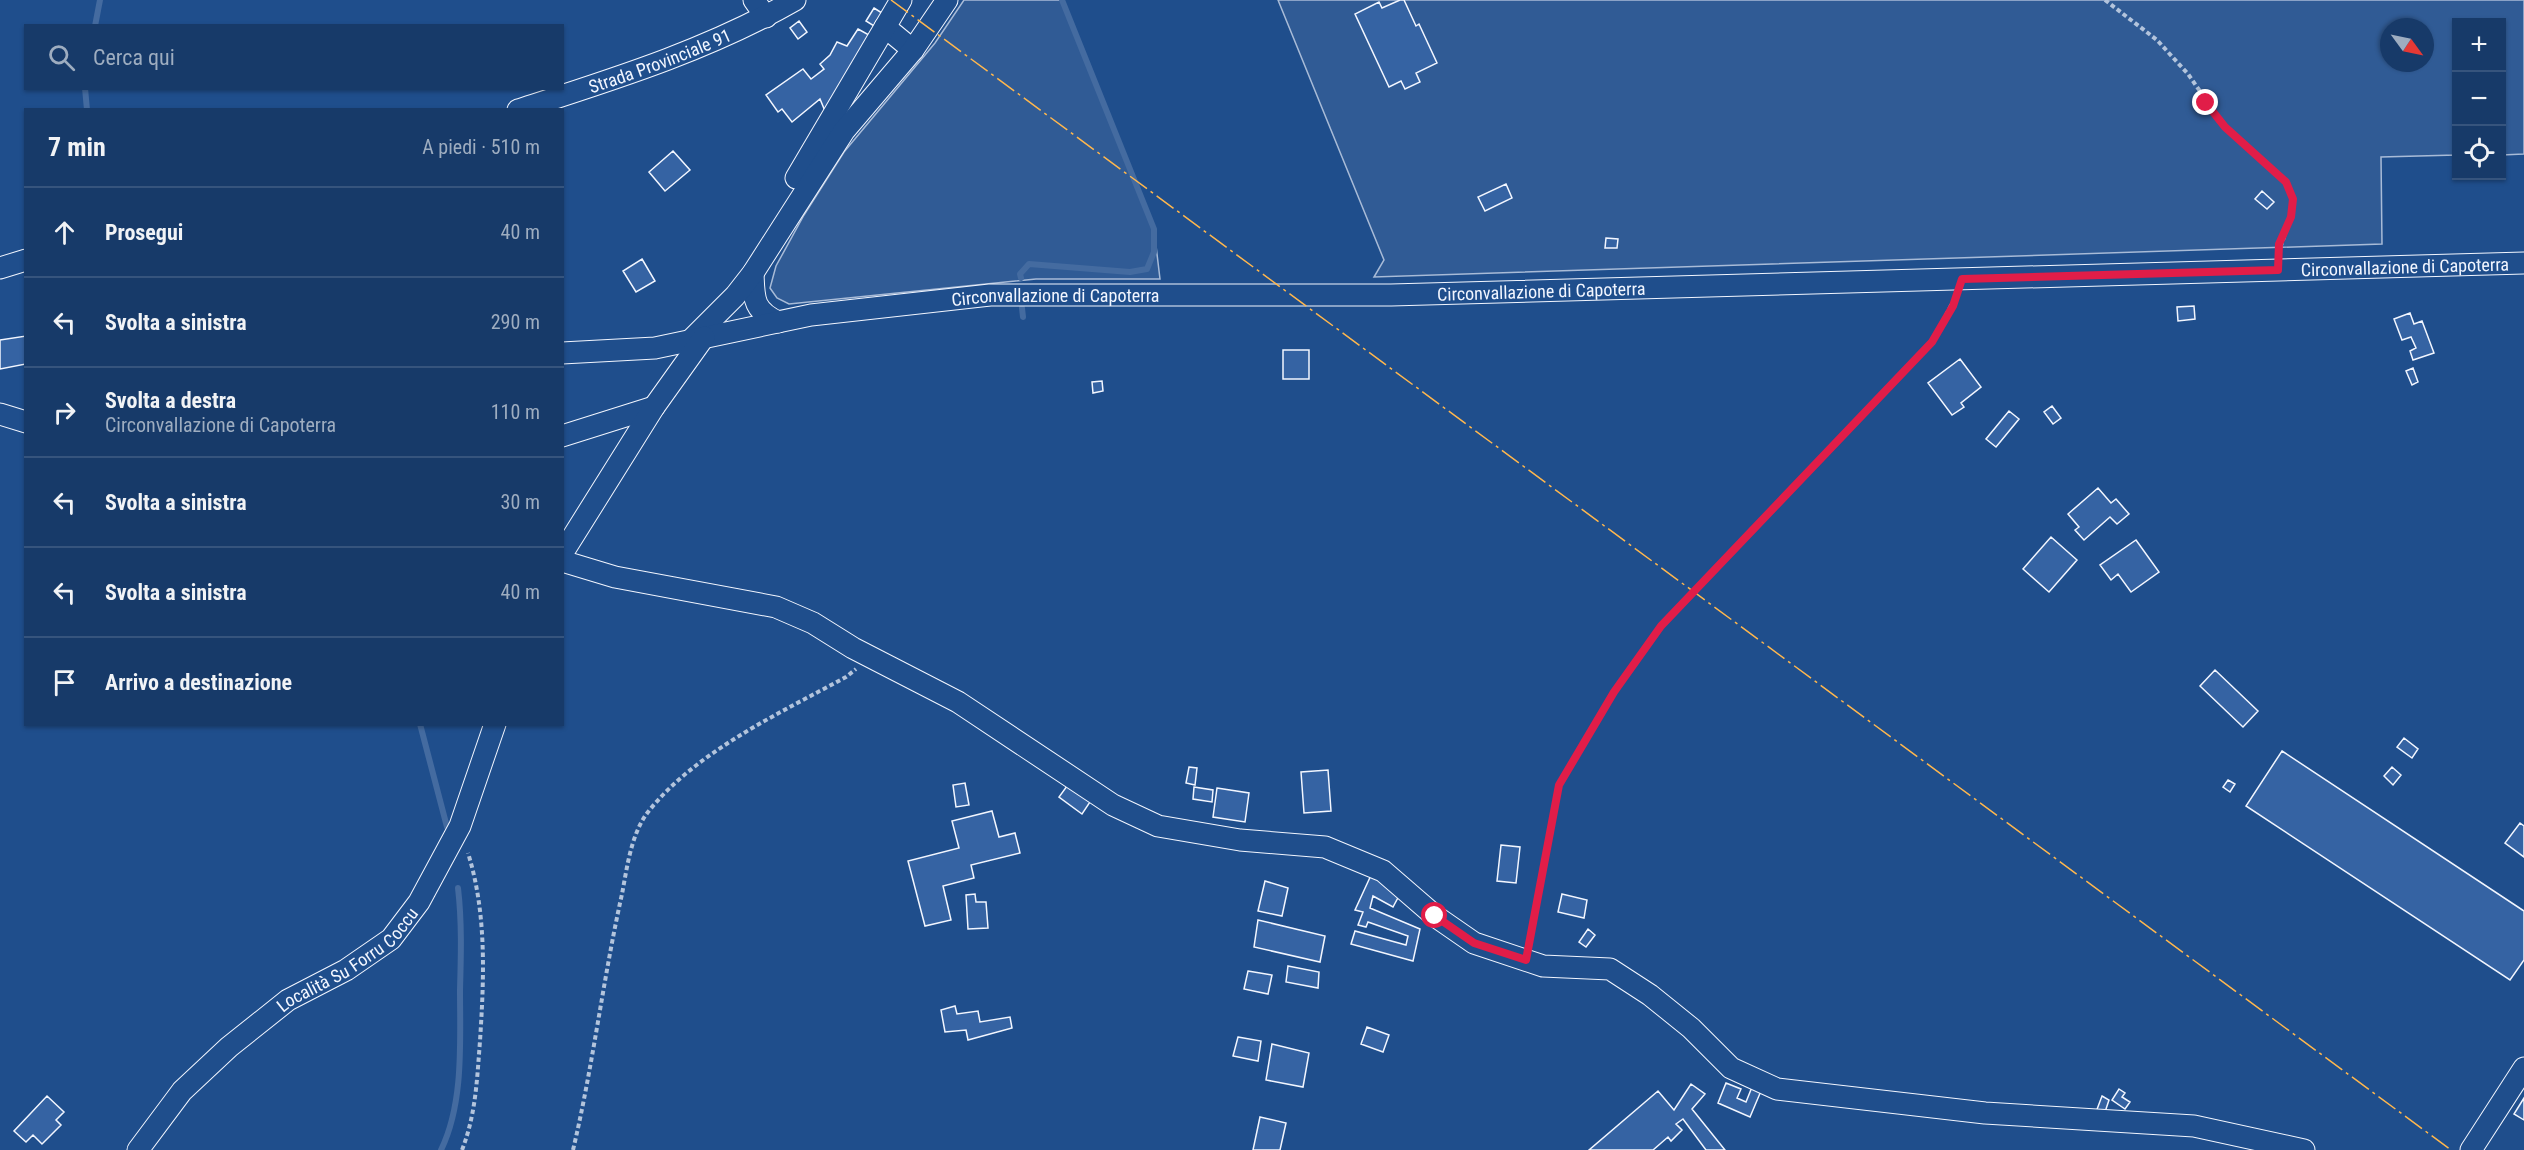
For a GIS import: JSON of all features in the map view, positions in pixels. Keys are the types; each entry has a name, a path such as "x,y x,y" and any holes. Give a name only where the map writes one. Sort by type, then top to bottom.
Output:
{"street":[{"name":"Strada Provinciale 91","path":"524,108 661,63 760,8 795,0"},
{"path":"778,322 764,315 756,306 755,269 747,258 901,0"},
{"path":"564,551 654,407 683,368 698,339 755,269 844,130 913,50 946,1"},
{"path":"885,27 913,50"},
{"path":"0,268 24,261"},
{"name":"Circonvallazione di Capoterra","path":"564,353 610,352 662,346 811,315 990,294 1391,295 2524,263"},
{"path":"662,346 679,357 683,368"},
{"path":"564,435 654,407"},
{"path":"0,414 24,421"},
{"path":"564,562 615,577 776,607 813,623 869,656 958,702 1113,805 1158,826 1240,840 1325,847 1383,871 1435,916 1474,943 1543,966 1610,969 1650,995 1691,1028 1731,1068 1778,1089 1985,1113 2194,1126 2304,1150"},
{"name":"Località Su Forru Coccu","path":"138,1150 182,1091 229,1047 288,1000 346,970 391,939 419,902 460,826 494,726"},
{"path":"2471,1150 2524,1068"}],"path":[{"path":"2105,0 2157,40 2188,74 2225,127 2286,182 2293,199 2291,217 2279,244 2278,270"},
{"path":"1526,960 1559,785 1614,692 1661,626 1932,342 1953,306 1962,279"},
{"path":"573,1150 584,1104 619,905 632,847 646,815 670,786 706,758 846,677 869,656"},
{"path":"460,826 470,857 484,932 477,1093 462,1150"}],"shaded area":[{"path":"964,0 1062,0 1154,229 1160,279 1036,279 789,304 777,298 770,288 776,266 804,215 844,152 935,43"},
{"path":"1278,0 2524,0 2524,154 2506,155 2506,18 2452,18 2452,155 2381,157 2382,244 1374,277 1384,260"}],"building":[{"path":"1404,0 1416,26 1419,24 1437,63 1416,73 1420,82 1405,89 1401,81 1389,87 1355,14 1379,2 1382,8"},
{"path":"874,8 882,13 874,26 866,21"},
{"path":"799,21 807,32 798,39 790,28"},
{"path":"858,29 869,35 825,111 820,99 792,122 782,109 778,112 766,95 803,69 811,79 824,69 820,64 830,55 837,42 847,46"},
{"path":"673,151 690,170 665,191 649,172"},
{"path":"1506,184 1512,198 1485,211 1478,197"},
{"path":"2262,191 2274,202 2267,209 2255,199"},
{"path":"1606,238 1618,239 1617,248 1605,248"},
{"path":"642,259 655,281 636,292 623,271"},
{"path":"2194,306 2195,319 2178,321 2177,307"},
{"path":"2410,313 2414,324 2422,321 2434,353 2413,360 2410,351 2416,348 2411,337 2402,340 2394,319"},
{"path":"24,336 24,364 0,369 0,340"},
{"path":"1283,350 1309,350 1309,379 1283,379"},
{"path":"1960,359 1981,387 1961,403 1964,407 1952,415 1928,383"},
{"path":"2413,368 2418,382 2412,385 2406,371"},
{"path":"1102,381 1103,391 1093,393 1092,382"},
{"path":"2052,406 2061,418 2053,424 2044,412"},
{"path":"2009,411 2019,419 1996,447 1986,439"},
{"path":"2098,488 2111,503 2116,499 2129,514 2117,524 2110,517 2084,540 2075,530 2079,527 2068,514"},
{"path":"2051,537 2077,560 2049,592 2023,569"},
{"path":"2136,540 2159,572 2131,592 2118,574 2111,580 2100,565"},
{"path":"2215,670 2258,711 2243,727 2200,686"},
{"path":"2404,738 2418,749 2412,758 2397,747"},
{"path":"2282,751 2524,911 2524,960 2510,980 2246,806"},
{"path":"1189,767 1197,768 1195,785 1186,783"},
{"path":"2392,767 2401,775 2393,785 2384,776"},
{"path":"1328,770 1331,811 1304,813 1301,772"},
{"path":"2228,780 2235,784 2230,792 2223,787"},
{"path":"965,783 969,805 956,807 953,785"},
{"path":"1067,786 1090,802 1082,814 1059,797"},
{"path":"1194,787 1213,790 1212,802 1193,799"},
{"path":"1217,788 1249,793 1245,822 1213,817"},
{"path":"992,811 999,837 1015,833 1020,853 971,865 974,878 943,886 951,920 925,926 908,861 959,848 952,821"},
{"path":"2520,823 2524,826 2524,857 2505,843"},
{"path":"1501,845 1520,847 1516,883 1497,881"},
{"path":"1372,873 1401,892 1393,907 1373,896 1370,908 1420,929 1413,961 1351,944 1355,931 1406,945 1408,936 1368,922 1366,927 1358,925 1363,912 1355,910"},
{"path":"1265,881 1288,888 1282,916 1258,911"},
{"path":"975,894 976,902 986,902 988,928 968,929 966,895"},
{"path":"1562,894 1587,900 1584,918 1558,912"},
{"path":"1258,920 1325,936 1320,962 1254,947"},
{"path":"1588,929 1595,935 1586,947 1579,942"},
{"path":"1288,966 1319,972 1318,988 1286,982"},
{"path":"1248,971 1272,975 1268,994 1244,989"},
{"path":"955,1006 957,1014 978,1011 980,1022 1010,1017 1012,1028 968,1040 966,1030 945,1032 941,1010"},
{"path":"1367,1027 1389,1035 1383,1052 1361,1044"},
{"path":"1238,1037 1261,1041 1258,1061 1233,1056"},
{"path":"1272,1044 1309,1053 1303,1087 1266,1080"},
{"path":"1726,1083 1741,1089 1737,1098 1746,1102 1752,1087 1761,1091 1750,1117 1718,1103"},
{"path":"1691,1084 1705,1094 1692,1109 1725,1150 1706,1150 1683,1119 1676,1124 1682,1130 1671,1141 1668,1137 1653,1150 1589,1150 1658,1091 1674,1110"},
{"path":"2119,1089 2125,1093 2122,1097 2130,1102 2125,1109 2112,1100"},
{"path":"47,1096 64,1112 56,1120 61,1125 42,1144 33,1135 26,1142 14,1131"},
{"path":"2102,1096 2109,1100 2105,1112 2096,1112"},
{"path":"2524,1098 2524,1120 2514,1114"},
{"path":"1260,1117 1286,1123 1280,1150 1253,1150"}],"waterway":[{"path":"95,24 100,0"},
{"path":"1021,278 1020,274 1029,264 1130,272 1147,269 1154,252 1154,229 1062,0"},
{"path":"85,90 87,108"},
{"path":"1022,308 1023,317"},
{"path":"421,726 447,827"},
{"path":"441,1150 454,1112 459,1072 461,939 458,888"}],"power":[{"path":"891,0 2451,1150"}],"route":[{"path":"1435,916 1474,943 1526,960 1559,785 1614,692 1661,626 1717,565 1893,386 1932,342 1953,306 1962,279 2278,270 2279,244 2291,217 2293,199 2286,182 2272,166 2225,127 2206,103"}]}
